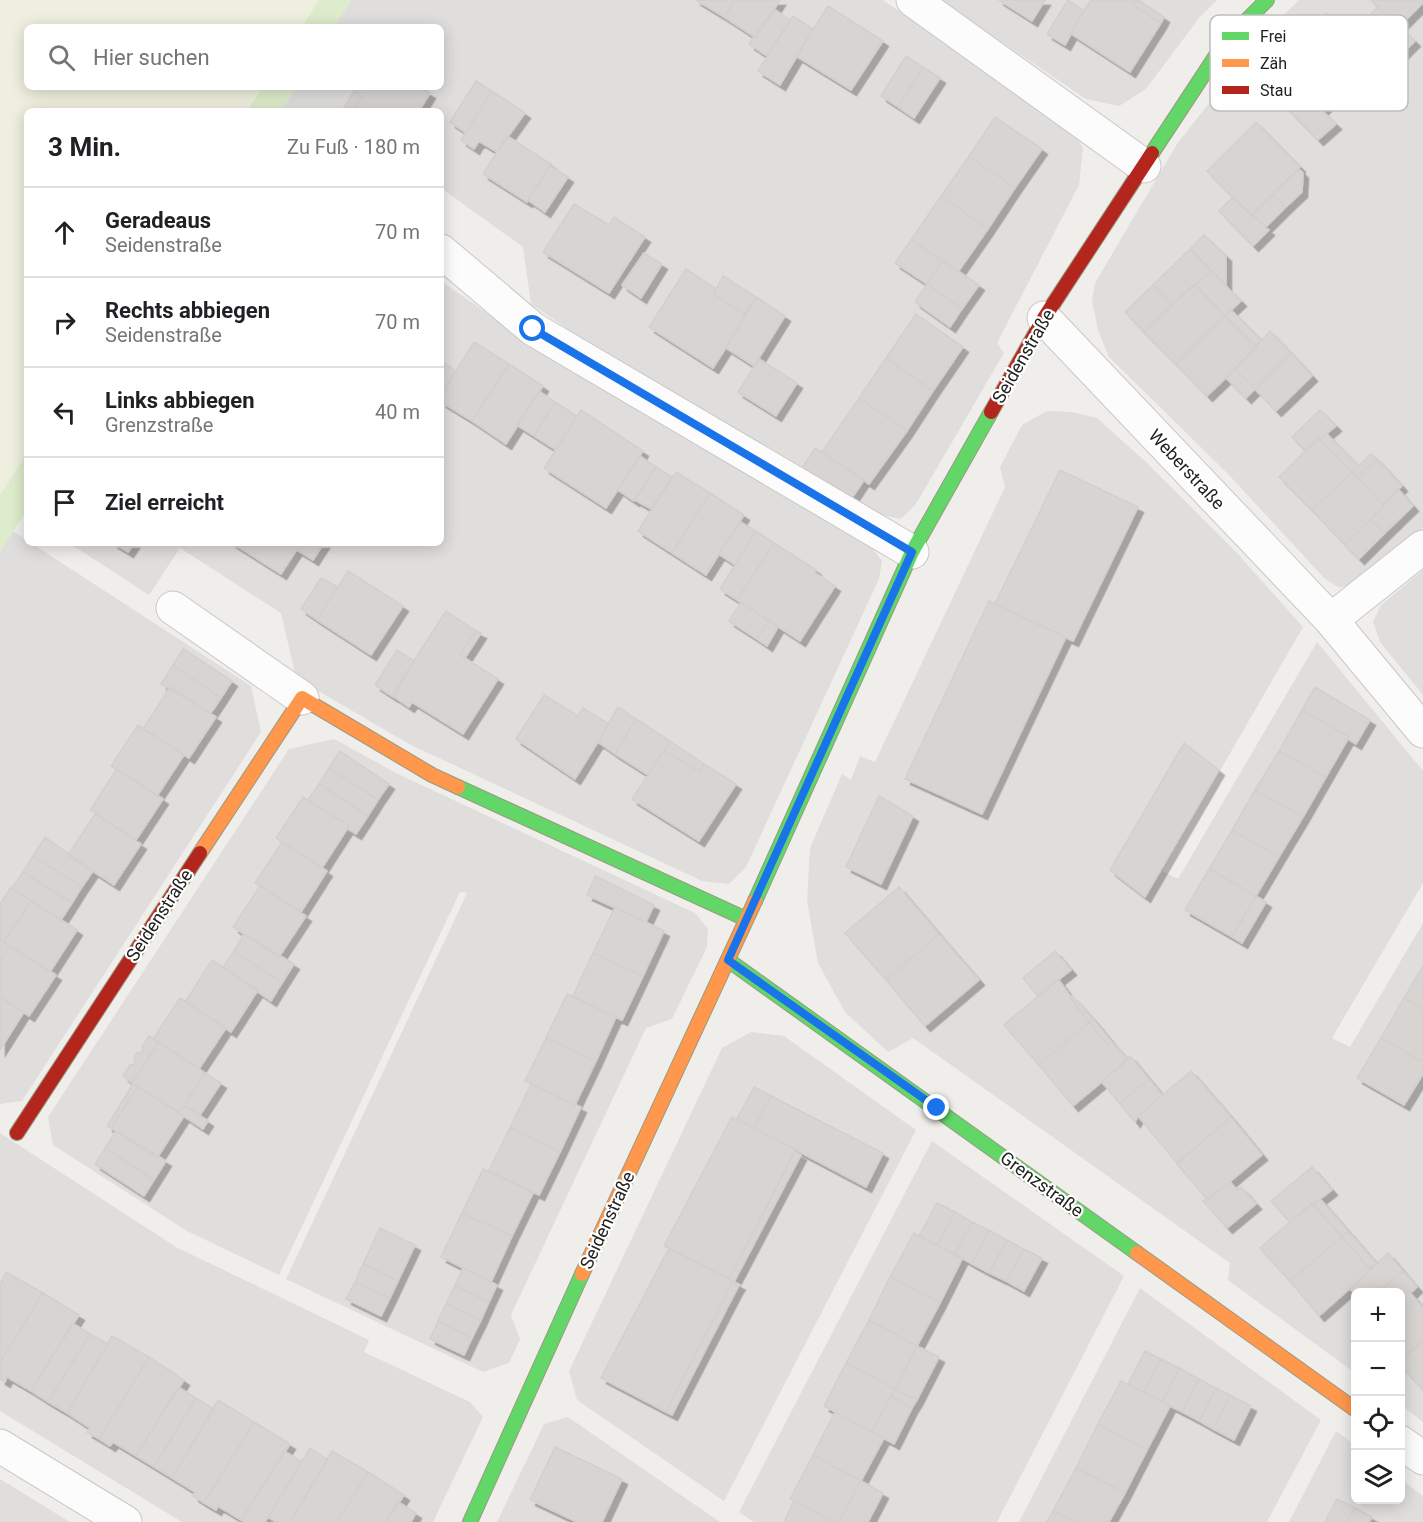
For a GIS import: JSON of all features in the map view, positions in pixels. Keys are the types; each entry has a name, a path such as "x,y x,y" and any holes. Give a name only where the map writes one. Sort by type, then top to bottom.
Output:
{"street":[{"path":"913,0 1144,166"},
{"name":"Seidenstraße","path":"1252,15 1267,0"},
{"name":"Seidenstraße","path":"470,1522 527,1392 728,960 912,552 1044,318 1210,65"},
{"path":"444,253 533,329 912,552"},
{"name":"Weberstraße","path":"1044,318 1331,621 1423,731"},
{"path":"1331,621 1423,547"},
{"path":"173,608 302,698 432,775 746,919"},
{"name":"Seidenstraße","path":"16,1133 302,698"},
{"name":"Grenzstraße","path":"728,960 1351,1406"},
{"path":"1405,1445 1423,1458"},
{"path":"0,1446 125,1522"}],"shaded area":[{"path":"351,0 883,0 1073,130 1083,148 1079,185 997,343 1004,353 916,504 901,519 881,515 606,355 531,304 523,247 444,190 444,108 283,108 294,90 444,90 444,24 336,24"},
{"path":"939,0 1217,0 1199,18 1146,89 1119,106 1086,99"},
{"path":"1299,0 1423,0 1423,528 1361,580 1340,588 1325,579 1229,475 1109,357 1098,330 1092,301 1095,283 1177,144 1210,102 1210,111 1408,111 1408,15 1284,15"},
{"path":"444,283 524,339 677,434 870,545 882,561 879,579 746,867 729,884 702,881 409,744 296,678 281,613 180,548 149,595 74,546 444,546"},
{"path":"1047,411 1072,412 1097,418 1146,462 1237,553 1303,627 1162,871 1178,879 1317,642 1423,771 1423,883 1332,1038 1350,1047 1423,923 1423,1422 1405,1408 1405,1288 1351,1288 1351,1370 1228,1280 1230,1263 913,1038 888,1052 845,1012 818,963 807,901 810,848 842,774 851,780 860,756 875,762 1005,487 1000,467 1022,425"},
{"path":"13,531 24,538 24,546 36,546 251,686 261,732 22,1101 0,1104 0,552"},
{"path":"1423,570 1423,695 1380,642 1373,622 1381,605"},
{"path":"334,739 396,773 695,913 708,929 707,947 672,1019 646,1028 511,1315 520,1339 509,1363 483,1372 286,1279 467,893 460,892 279,1275 187,1231 53,1145 48,1117 289,749"},
{"path":"751,1032 784,1036 916,1130 724,1501 577,1400 569,1371 722,1048"},
{"path":"0,1133 176,1247 369,1340 364,1352 470,1402 483,1417 433,1522 182,1522 0,1411"},
{"path":"932,1141 1124,1276 997,1522 754,1522 739,1512"},
{"path":"1140,1288 1321,1420 1267,1522 1019,1522"},
{"path":"568,1417 720,1522 497,1522 544,1424"},
{"path":"1336,1431 1351,1442 1351,1504 1405,1504 1405,1482 1423,1496 1423,1522 1289,1522"},
{"path":"0,1479 70,1522 0,1522"}],"green space":[{"path":"0,0 319,0 304,24 24,24 24,90 261,90 249,108 24,108 24,458 0,495"},
{"path":"319,0 351,0 336,24 304,24"},
{"path":"261,90 294,90 283,108 249,108"},
{"path":"24,458 24,515 0,552 0,495"}],"building":[{"path":"696,0 735,0 724,17"},
{"path":"735,0 780,0 756,38 724,17"},
{"path":"999,0 1045,0 1032,21"},
{"path":"1068,0 1084,11 1065,45 1047,34"},
{"path":"1091,0 1136,0 1133,5 1161,23 1130,72 1070,33"},
{"path":"1138,0 1164,17 1161,23 1133,5"},
{"path":"1371,0 1423,0 1423,3 1408,18 1408,15 1387,15"},
{"path":"828,6 883,41 851,90 796,56"},
{"path":"1378,7 1387,15 1370,15"},
{"path":"774,9 790,20 767,56 749,44"},
{"path":"793,16 813,29 780,85 758,71"},
{"path":"1408,35 1415,41 1408,48"},
{"path":"906,56 923,67 898,107 881,96"},
{"path":"923,67 940,78 914,118 898,107"},
{"path":"476,81 492,91 466,133 450,122"},
{"path":"424,90 430,93 421,108 355,108 362,97 354,91"},
{"path":"354,91 362,97 355,108 344,108"},
{"path":"492,91 525,113 497,152 479,141 474,149 461,140"},
{"path":"1290,111 1322,111 1336,124 1318,140"},
{"path":"995,117 1042,149 1015,188 969,156"},
{"path":"1256,122 1300,167 1251,216 1207,171"},
{"path":"507,136 551,164 527,202 483,174"},
{"path":"969,156 1015,188 988,229 941,196"},
{"path":"550,166 568,177 545,212 528,200"},
{"path":"1299,169 1303,173 1302,192 1286,207 1273,194"},
{"path":"1273,194 1286,207 1266,227 1253,214"},
{"path":"941,196 988,229 958,272 911,240"},
{"path":"1233,197 1269,230 1253,246 1219,211"},
{"path":"574,204 609,225 614,217 645,237 609,293 543,252"},
{"path":"1204,235 1226,256 1226,285 1190,249"},
{"path":"911,240 943,261 927,284 895,263"},
{"path":"1190,249 1211,271 1172,305 1153,285"},
{"path":"644,253 662,264 641,298 622,285"},
{"path":"943,261 979,285 962,309 927,284"},
{"path":"686,269 715,288 714,294 746,316 713,368 649,327"},
{"path":"1211,271 1241,301 1225,316 1196,285"},
{"path":"723,276 756,297 744,314 714,294"},
{"path":"927,284 962,309 950,327 915,302"},
{"path":"1194,284 1225,316 1176,364 1144,332"},
{"path":"1153,285 1172,305 1144,332 1125,312"},
{"path":"756,297 785,316 754,366 726,348"},
{"path":"1231,310 1261,340 1255,346 1225,316"},
{"path":"916,314 963,347 933,391 886,358"},
{"path":"1225,316 1257,348 1207,396 1176,364"},
{"path":"1270,331 1291,353 1255,389 1235,369"},
{"path":"474,342 509,364 472,421 444,404 444,390"},
{"path":"1291,353 1312,376 1276,411 1255,389"},
{"path":"886,358 933,391 907,431 859,398"},
{"path":"759,359 797,383 776,416 738,392"},
{"path":"444,363 456,371 444,390"},
{"path":"509,364 543,386 506,444 472,421"},
{"path":"1235,369 1255,389 1246,398 1226,378"},
{"path":"539,391 555,402 534,436 517,425"},
{"path":"859,398 907,431 869,484 822,452"},
{"path":"555,402 577,416 556,450 534,436"},
{"path":"581,410 643,451 606,508 544,468"},
{"path":"1320,410 1336,426 1306,451 1292,437"},
{"path":"1327,434 1358,466 1352,472 1320,440"},
{"path":"1318,438 1352,472 1312,510 1279,477"},
{"path":"815,448 864,480 852,498 802,468"},
{"path":"1371,454 1377,459 1357,478 1352,472"},
{"path":"640,456 656,467 634,501 618,490"},
{"path":"1377,459 1402,486 1383,504 1357,478"},
{"path":"656,467 672,477 651,509 635,500"},
{"path":"1060,470 1138,507 1073,641 995,604"},
{"path":"676,472 710,493 672,553 638,531"},
{"path":"1352,472 1384,506 1345,545 1312,510"},
{"path":"1398,489 1413,506 1385,533 1371,519"},
{"path":"710,493 744,515 706,575 672,553"},
{"path":"1371,519 1385,533 1359,559 1345,545"},
{"path":"740,522 756,531 735,565 719,554"},
{"path":"756,531 774,543 737,600 720,589"},
{"path":"774,543 816,570 814,572 835,586 800,641 737,600"},
{"path":"118,546 132,546 128,552"},
{"path":"237,546 299,546 281,574"},
{"path":"299,546 322,546 313,560 297,550"},
{"path":"348,571 403,606 371,655 317,620"},
{"path":"321,578 338,587 317,620 301,609"},
{"path":"989,601 1066,637 982,814 905,779"},
{"path":"741,602 769,621 757,639 729,621"},
{"path":"446,611 476,631 460,655 498,679 463,734 412,702 409,707 394,697 395,690"},
{"path":"769,621 778,627 767,646 757,639"},
{"path":"476,631 481,633 465,658 460,655"},
{"path":"183,649 232,681 221,698 173,665"},
{"path":"397,650 414,661 393,697 375,685"},
{"path":"173,665 221,698 211,713 161,684"},
{"path":"170,687 216,717 189,758 143,729"},
{"path":"1315,687 1370,720 1356,744 1348,739 1349,737 1302,710"},
{"path":"544,695 578,716 583,708 609,724 575,779 516,739"},
{"path":"618,707 636,719 615,754 598,742"},
{"path":"1302,710 1349,737 1326,777 1279,751"},
{"path":"636,719 670,741 648,775 615,754"},
{"path":"138,725 184,755 157,796 111,766"},
{"path":"670,741 704,764 699,772 664,750"},
{"path":"1184,743 1219,770 1145,897 1110,870"},
{"path":"664,750 699,772 704,764 736,784 699,841 632,799"},
{"path":"340,751 389,784 378,800 329,768"},
{"path":"1279,751 1326,777 1303,817 1255,790"},
{"path":"329,768 378,800 368,816 319,784"},
{"path":"117,769 163,799 136,840 90,810"},
{"path":"319,784 368,816 356,834 348,829 349,826 308,800"},
{"path":"1255,790 1303,817 1279,857 1232,830"},
{"path":"879,796 913,816 881,884 846,867"},
{"path":"303,797 349,826 322,868 276,838"},
{"path":"95,814 141,844 114,885 68,855"},
{"path":"1232,830 1279,857 1256,896 1209,869"},
{"path":"45,837 93,871 82,887 33,856"},
{"path":"282,842 327,871 301,912 255,883"},
{"path":"33,856 82,887 72,903 23,872"},
{"path":"1209,869 1256,896 1232,937 1185,910"},
{"path":"23,872 72,903 61,920 12,888"},
{"path":"595,876 654,905 646,922 587,895"},
{"path":"260,886 306,916 279,957 233,927"},
{"path":"11,887 31,901 4,942 0,939 0,904"},
{"path":"899,887 939,934 886,980 845,933"},
{"path":"1256,896 1266,902 1242,943 1232,937"},
{"path":"31,901 77,930 50,972 4,942"},
{"path":"615,907 664,931 643,976 593,953"},
{"path":"244,934 294,964 282,983 234,951"},
{"path":"939,934 979,980 925,1026 886,980"},
{"path":"0,939 10,946 0,961"},
{"path":"10,946 56,975 29,1016 0,997 0,961"},
{"path":"234,951 282,983 271,1001 223,967"},
{"path":"1055,951 1071,970 1038,996 1023,978"},
{"path":"593,953 643,976 622,1020 573,996"},
{"path":"212,960 258,990 231,1032 185,1002"},
{"path":"1423,966 1423,1009 1404,998"},
{"path":"1058,979 1089,1022 1039,1065 1004,1025"},
{"path":"567,994 616,1017 596,1061 546,1038"},
{"path":"1072,996 1093,1019 1089,1022 1070,998"},
{"path":"0,997 24,1012 0,1050"},
{"path":"180,998 226,1028 199,1069 153,1039"},
{"path":"1404,998 1423,1009 1423,1062 1381,1038"},
{"path":"1093,1019 1112,1042 1108,1045 1089,1022"},
{"path":"1089,1022 1108,1045 1112,1042 1128,1060 1073,1106 1039,1065"},
{"path":"149,1036 159,1042 132,1083 123,1076 130,1065 135,1064 134,1058 137,1053 143,1052 142,1047"},
{"path":"546,1038 596,1061 575,1105 525,1081"},
{"path":"1381,1038 1423,1062 1423,1074 1404,1105 1357,1078"},
{"path":"159,1042 205,1073 179,1113 132,1083"},
{"path":"1130,1056 1149,1079 1120,1104 1102,1082"},
{"path":"1191,1071 1231,1117 1177,1163 1138,1116"},
{"path":"205,1073 221,1083 200,1115 184,1105"},
{"path":"1149,1079 1162,1095 1138,1116 1135,1122 1120,1104"},
{"path":"133,1084 138,1086 111,1128 107,1126"},
{"path":"531,1084 581,1107 560,1152 510,1128"},
{"path":"138,1086 184,1116 157,1158 111,1128"},
{"path":"754,1087 771,1096 754,1128 737,1119"},
{"path":"771,1096 883,1153 866,1187 754,1128"},
{"path":"184,1105 208,1121 203,1129 179,1113"},
{"path":"732,1117 796,1149 729,1279 664,1246"},
{"path":"1231,1117 1262,1155 1208,1200 1177,1164"},
{"path":"510,1128 560,1152 539,1195 489,1171"},
{"path":"116,1131 166,1161 154,1180 105,1148"},
{"path":"105,1148 154,1180 144,1196 95,1164"},
{"path":"795,1152 801,1155 734,1282 729,1279"},
{"path":"1312,1167 1332,1190 1290,1222 1271,1201"},
{"path":"483,1169 533,1193 512,1236 462,1213"},
{"path":"1230,1182 1237,1190 1241,1187 1256,1204 1227,1228 1203,1201"},
{"path":"1320,1199 1348,1231 1342,1237 1314,1205"},
{"path":"937,1203 955,1212 937,1246 919,1236"},
{"path":"1312,1203 1342,1237 1290,1281 1260,1248"},
{"path":"955,1212 972,1222 955,1254 937,1246"},
{"path":"462,1213 512,1236 491,1282 441,1257"},
{"path":"972,1222 989,1230 972,1264 955,1254"},
{"path":"380,1228 415,1245 398,1281 363,1264"},
{"path":"989,1230 1007,1240 989,1273 972,1264"},
{"path":"1348,1231 1376,1263 1369,1268 1342,1237"},
{"path":"914,1233 962,1259 940,1303 890,1277"},
{"path":"1342,1237 1371,1270 1319,1316 1290,1281"},
{"path":"1007,1240 1024,1249 1006,1281 989,1273"},
{"path":"669,1248 740,1285 738,1287 732,1283 666,1412 601,1378"},
{"path":"1024,1249 1042,1258 1024,1291 1006,1281"},
{"path":"1388,1253 1403,1271 1383,1288 1351,1288"},
{"path":"363,1264 398,1281 390,1298 355,1282"},
{"path":"463,1268 497,1285 489,1302 455,1285"},
{"path":"1403,1271 1417,1287 1411,1293 1409,1291 1405,1295 1405,1288 1383,1288"},
{"path":"6,1272 43,1293 0,1363 0,1285"},
{"path":"890,1277 940,1303 917,1346 869,1320"},
{"path":"355,1282 390,1298 381,1316 346,1299"},
{"path":"732,1283 738,1287 672,1415 666,1412"},
{"path":"455,1285 489,1302 481,1320 446,1304"},
{"path":"1409,1291 1423,1308 1423,1341 1405,1357 1405,1342 1405,1295"},
{"path":"43,1293 79,1315 31,1391 7,1377 5,1382 0,1379 0,1363"},
{"path":"446,1304 481,1320 472,1338 438,1321"},
{"path":"869,1320 917,1346 895,1389 846,1363"},
{"path":"438,1321 472,1338 464,1355 430,1339"},
{"path":"72,1323 90,1334 48,1402 31,1391"},
{"path":"90,1334 108,1344 67,1413 48,1402"},
{"path":"112,1336 149,1357 99,1439 87,1432 90,1428 67,1413"},
{"path":"1423,1341 1423,1390 1405,1370 1405,1357"},
{"path":"917,1346 939,1357 917,1400 895,1389"},
{"path":"1145,1351 1161,1359 1144,1392 1128,1384"},
{"path":"149,1357 184,1380 136,1456 113,1442 110,1446 99,1439"},
{"path":"1161,1359 1179,1368 1162,1402 1144,1392"},
{"path":"846,1363 895,1389 872,1432 824,1406"},
{"path":"1179,1368 1199,1379 1182,1412 1162,1402"},
{"path":"1199,1379 1216,1388 1199,1421 1182,1412"},
{"path":"1121,1381 1170,1406 1147,1450 1098,1424"},
{"path":"178,1387 196,1398 154,1467 136,1456"},
{"path":"1216,1388 1230,1395 1213,1429 1199,1421"},
{"path":"895,1389 917,1400 912,1408 891,1396"},
{"path":"1230,1395 1251,1406 1234,1440 1213,1429"},
{"path":"891,1396 912,1408 894,1444 872,1432"},
{"path":"196,1398 214,1409 172,1478 154,1467"},
{"path":"218,1400 254,1422 204,1503 193,1496 195,1492 172,1478"},
{"path":"835,1412 884,1438 861,1481 813,1455"},
{"path":"254,1422 290,1444 241,1520 218,1506 216,1510 204,1503"},
{"path":"1098,1424 1147,1450 1125,1493 1076,1468"},
{"path":"555,1447 622,1479 602,1522 577,1522 530,1500"},
{"path":"310,1448 328,1460 290,1522 276,1522 268,1517"},
{"path":"284,1451 302,1462 265,1522 241,1520"},
{"path":"332,1451 368,1472 337,1522 290,1522"},
{"path":"813,1455 861,1481 839,1522 834,1522 790,1499"},
{"path":"1076,1468 1125,1493 1109,1522 1075,1522 1053,1511"},
{"path":"368,1472 404,1495 385,1522 337,1522"},
{"path":"861,1481 883,1493 868,1522 839,1522"},
{"path":"1337,1499 1355,1508 1347,1522 1325,1522"},
{"path":"794,1501 834,1522 788,1522 785,1520"},
{"path":"398,1502 416,1513 411,1522 385,1522"},
{"path":"1355,1508 1372,1517 1369,1522 1347,1522"},
{"path":"1053,1511 1075,1522 1047,1522"}],"traffic: fast":[{"path":"1252,15 1267,0"},
{"path":"1152,153 1210,65"},
{"path":"755,901 912,552 991,412"},
{"path":"458,787 746,919"},
{"path":"728,960 1137,1253"},
{"path":"470,1522 582,1274"}],"traffic: slow":[{"path":"200,853 302,698 432,775 458,787"},
{"path":"582,1274 755,901"},
{"path":"1137,1253 1351,1406"}],"traffic: jam":[{"path":"991,412 1044,318 1152,153"},
{"path":"17,1133 200,853"}],"route":[{"path":"533,329 912,552 728,960 937,1108"}]}
